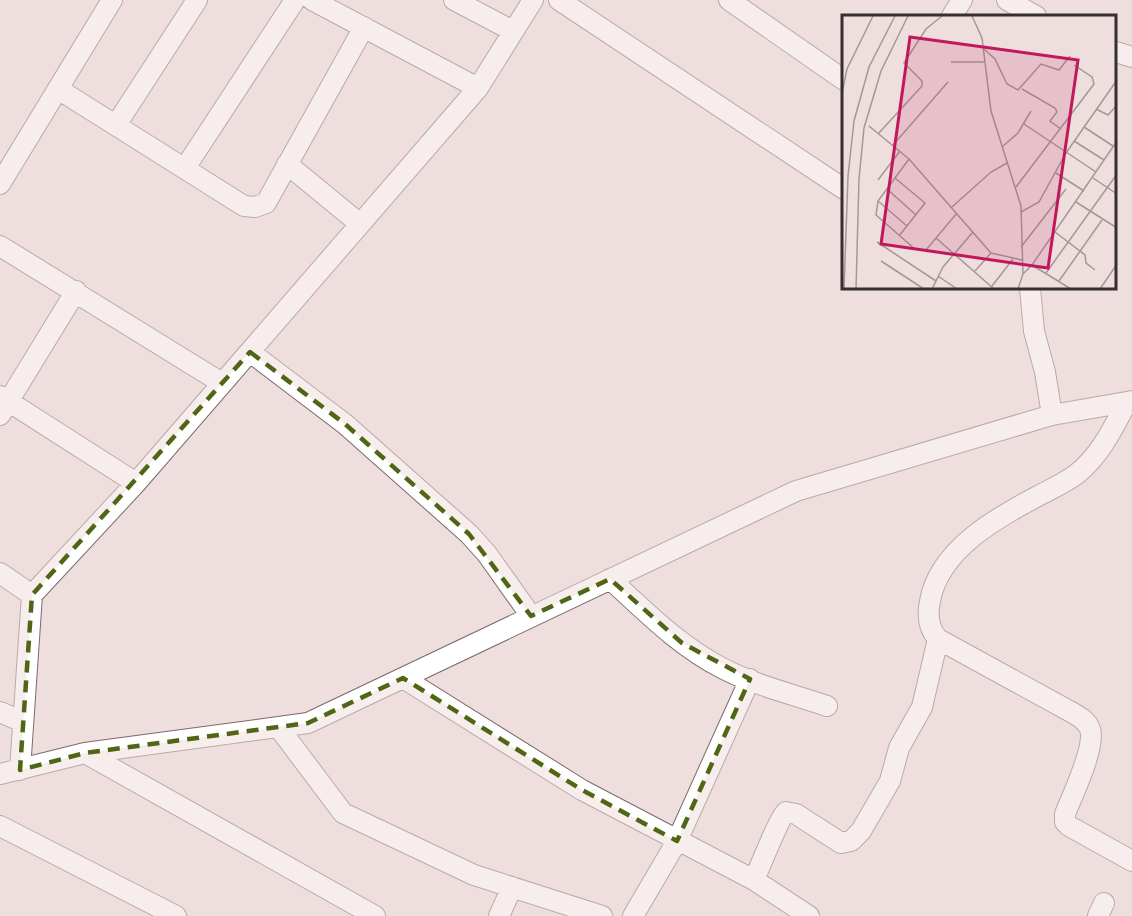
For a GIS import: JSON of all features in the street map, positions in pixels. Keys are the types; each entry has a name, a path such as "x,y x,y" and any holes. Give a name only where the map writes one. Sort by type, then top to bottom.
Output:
{"street":[{"path":"0,184 112,0"},
{"path":"116,125 197,0"},
{"path":"185,168 295,0"},
{"path":"312,0 478,88"},
{"path":"454,0 513,31"},
{"path":"20,770 32,595 136,483 478,88 533,0"},
{"path":"559,0 842,188"},
{"path":"729,0 842,79"},
{"path":"953,15 962,0"},
{"path":"1007,0 1034,15"},
{"path":"58,89 244,206 255,207 266,202 364,27"},
{"path":"1117,52 1132,57"},
{"path":"287,164 360,224"},
{"path":"0,246 222,383"},
{"path":"1030,290 1034,331 1045,372 1052,415"},
{"path":"76,291 3,404 136,483"},
{"path":"250,352 345,424 469,534 487,554 531,616"},
{"path":"0,774 85,753 308,723 796,491 1052,415 1130,402"},
{"path":"1130,402 1094,459 1076,475 991,523 969,539 952,557 932,590 929,604 931,631 938,639 1086,722 1091,737 1089,751 1065,814 1065,822 1132,861"},
{"path":"0,573 32,595"},
{"path":"610,579 682,643 723,669 827,706"},
{"path":"754,880 780,818 786,812 796,814 841,843 851,841 861,831 890,781 905,734 922,707 938,639"},
{"path":"403,678 582,790 754,880 808,916"},
{"path":"633,916 677,841 750,679"},
{"path":"0,712 23,722"},
{"path":"279,728 343,813 474,875 602,916"},
{"path":"85,753 375,916"},
{"path":"0,826 176,916"},
{"path":"499,916 512,887"}],"highlighted area":[{"path":"250,352 345,424 469,534 531,616 610,579 682,643 750,679 677,841 582,790 403,678 308,723 85,753 20,770 32,595"}]}
